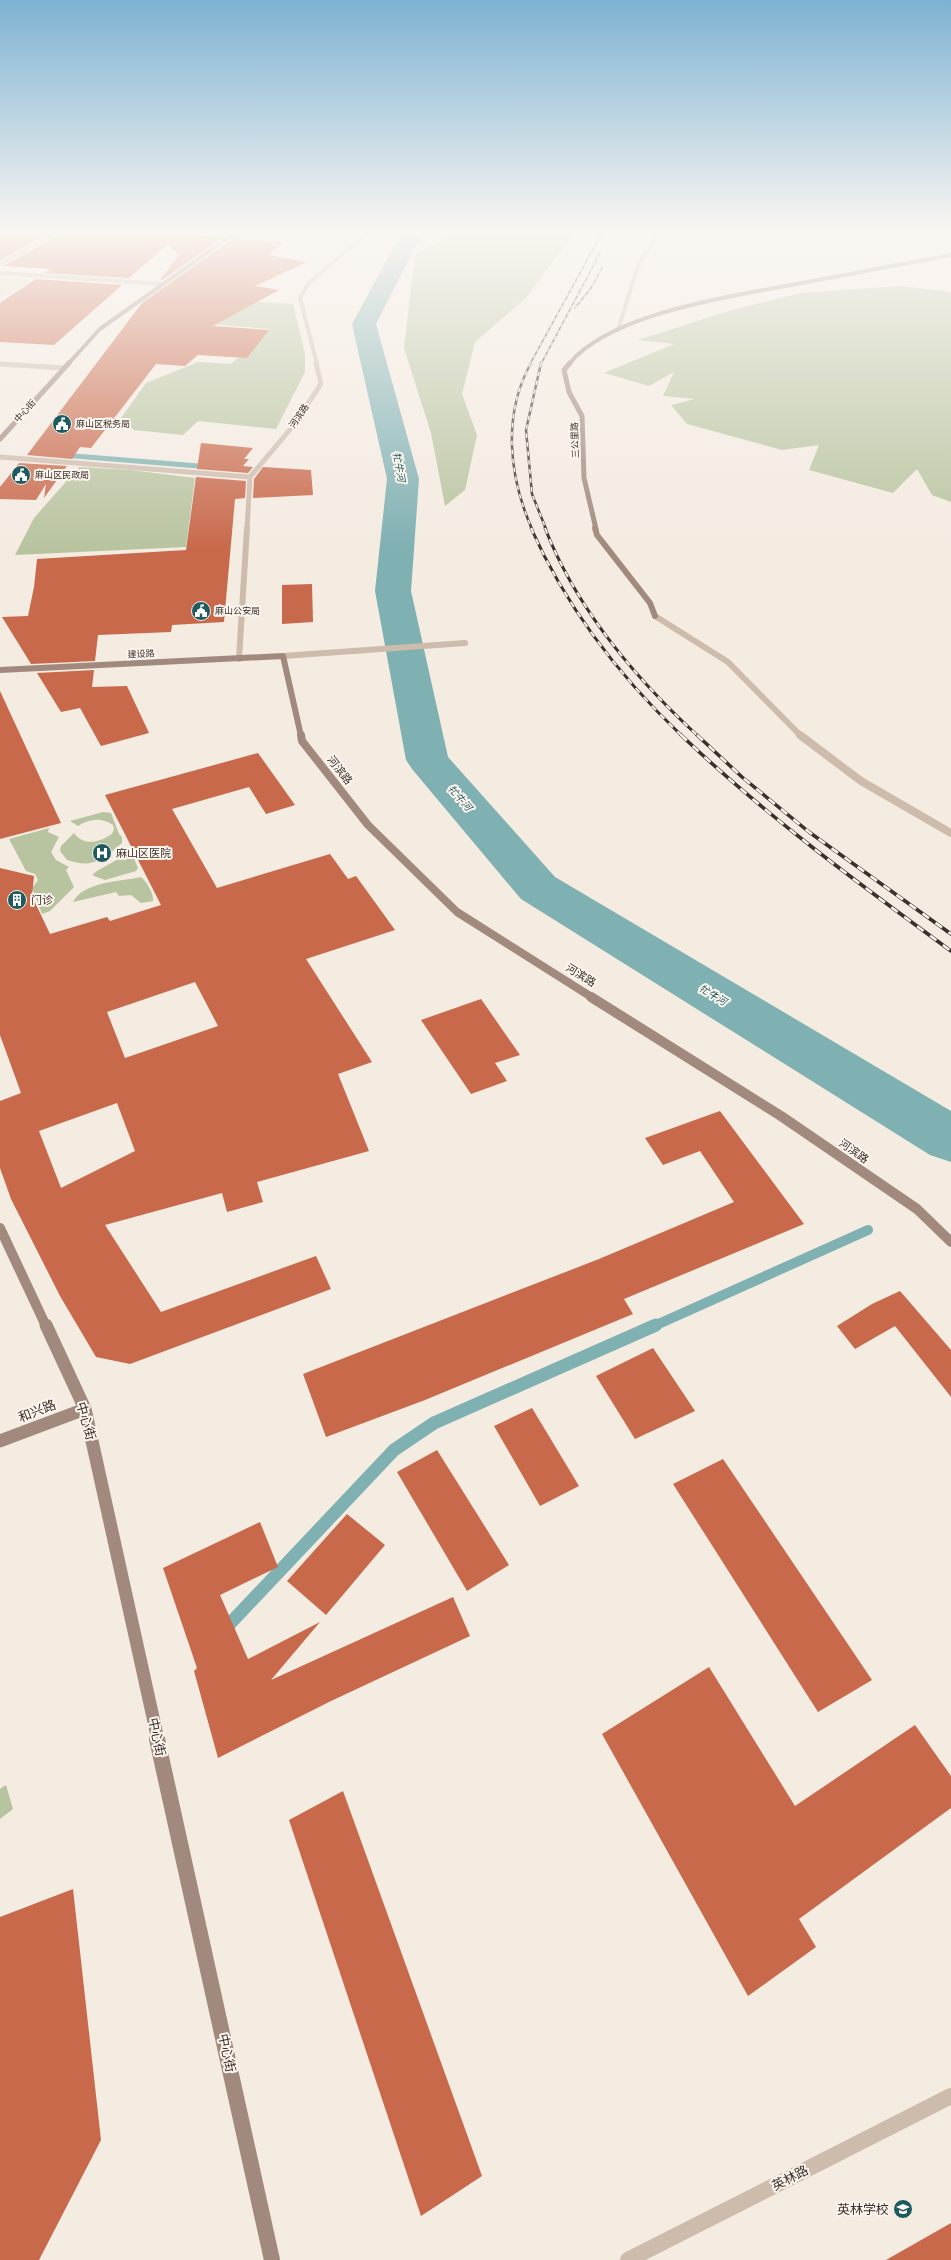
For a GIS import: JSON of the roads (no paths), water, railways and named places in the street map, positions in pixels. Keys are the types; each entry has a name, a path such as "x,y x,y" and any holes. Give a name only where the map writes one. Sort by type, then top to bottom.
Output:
{"street":[{"name":"中心街","path":"0,440 91,338"},
{"name":"河滨路","path":"250,477 293,426 321,384 311,338"},
{"name":"三公里路","path":"601,338 577,354 564,370 569,392 582,416 584,478 597,535 650,603 655,616 728,662 795,732 861,781 951,833"},
{"path":"0,364 64,368"},
{"path":"0,457 250,477 239,659"},
{"path":"283,656 465,643"},
{"name":"河滨路","path":"283,656 302,741 368,825 458,912 781,1116 917,1209 951,1242"},
{"name":"建设路","path":"0,670 283,656"},
{"name":"中心街","path":"0,1228 85,1409 272,2260"},
{"name":"和兴路","path":"0,1441 85,1409"},
{"name":"英林路","path":"628,2260 951,2096"}],"waterway":[{"name":"牤牛河","path":"368,338 403,479 393,591 427,760 538,888 951,1139"},
{"path":"62,455 211,467"},
{"path":"654,1326 868,1230"},
{"path":"223,1631 394,1450 434,1423 656,1325"}],"railway":[{"path":"530,364 544,338"},
{"path":"541,364 555,338"},
{"path":"531,363 522,383 516,404 512,446 518,488 532,529"},
{"path":"541,363 526,430 532,494 546,529"},
{"path":"531,528 561,586 596,640 637,690 681,735"},
{"path":"545,528 558,558 573,586 610,641 652,691 698,736"},
{"path":"681,735 779,821 847,874 951,951"},
{"path":"697,735 742,777 809,832 951,934"}],"place":[{"name":"麻山区税务局","path":"62,424"},
{"name":"麻山区民政局","path":"21,475"},
{"name":"麻山公安局","path":"201,611"},
{"name":"麻山区医院","path":"102,853"},
{"name":"门诊","path":"17,900"},
{"name":"英林学校","path":"903,2209"}]}
